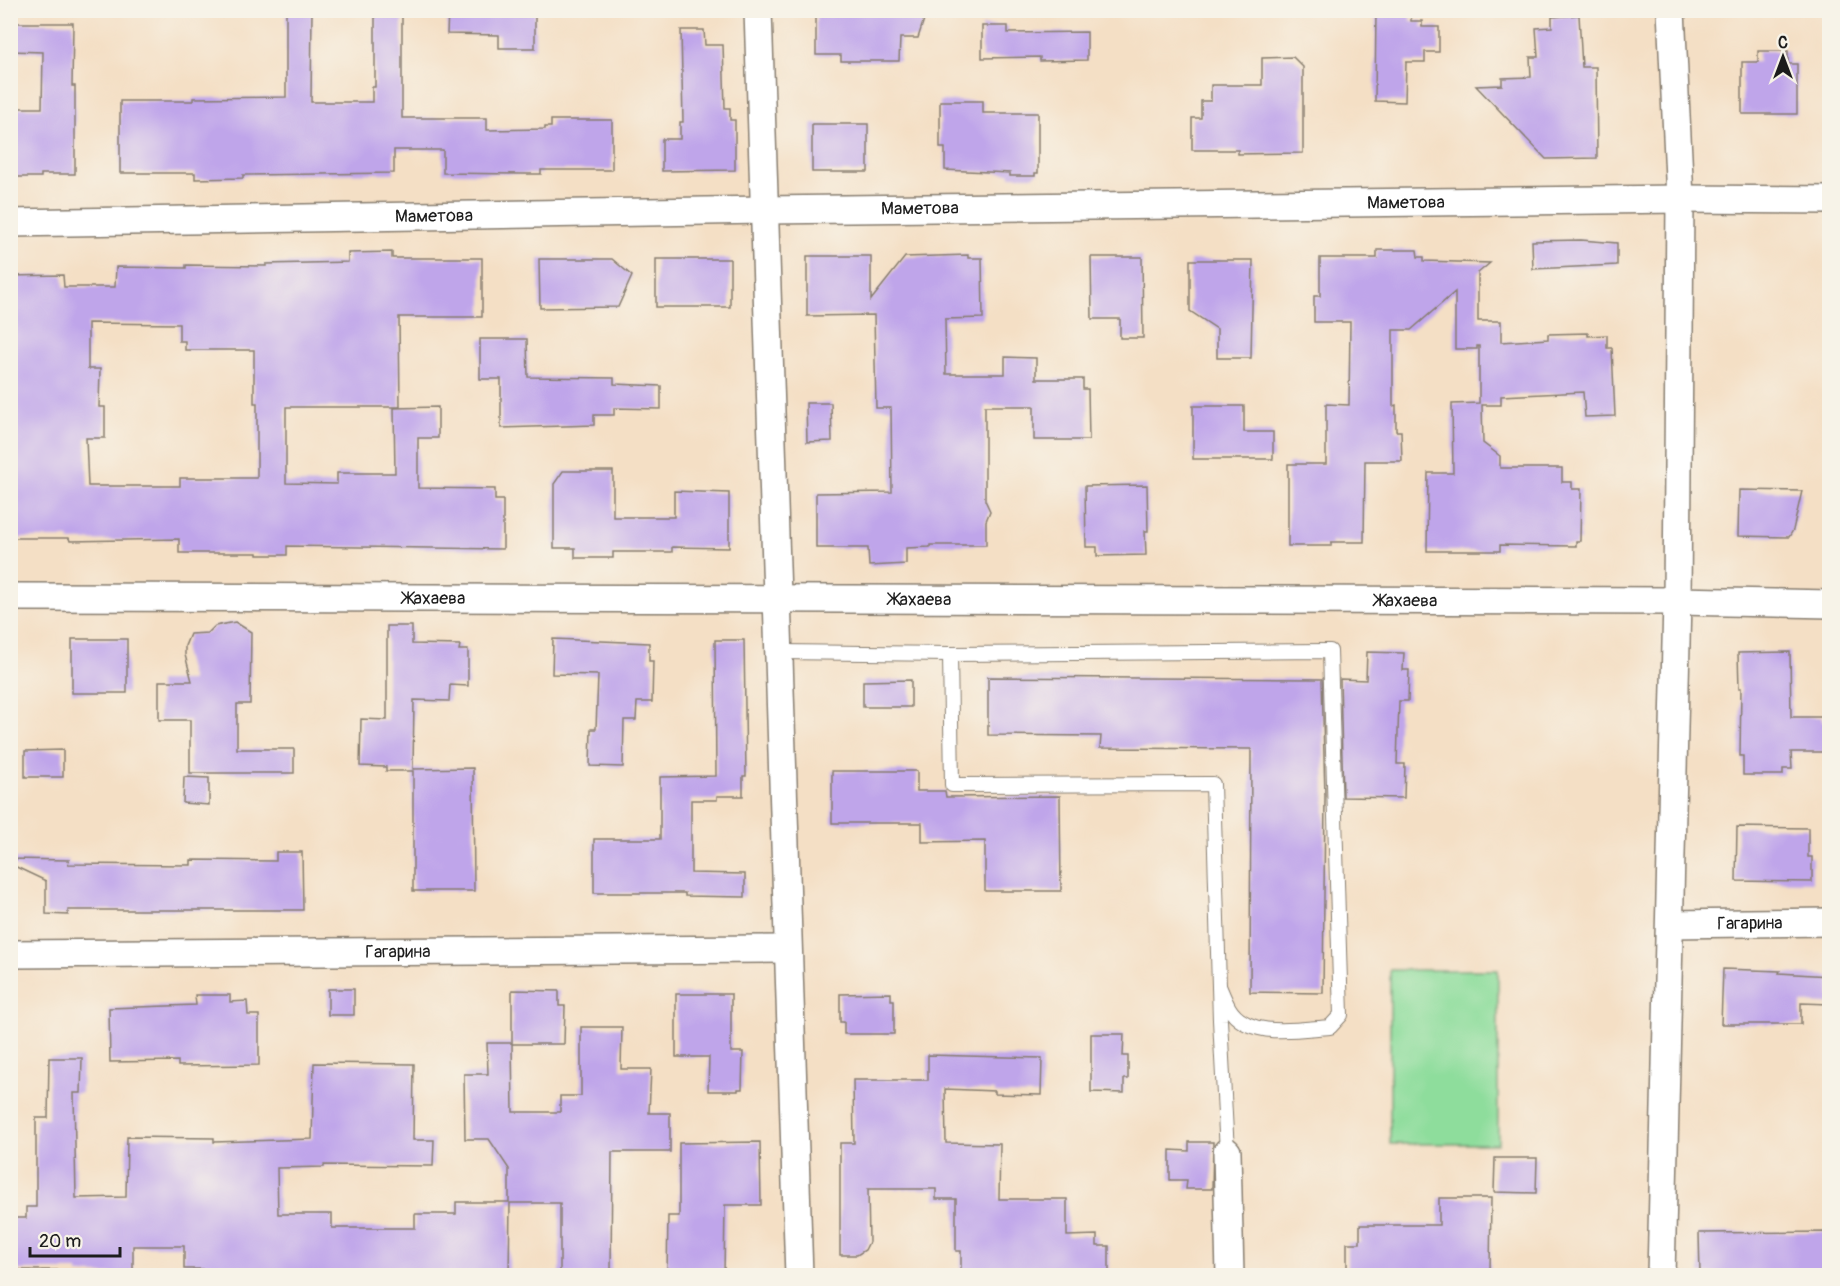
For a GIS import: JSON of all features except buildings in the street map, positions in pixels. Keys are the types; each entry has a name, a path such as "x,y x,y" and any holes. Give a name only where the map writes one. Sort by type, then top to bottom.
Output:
{"street":[{"path":"758,10 799,1275"},
{"path":"1661,1275 1677,601 1680,199 1671,10"},
{"name":"Маметова","path":"10,223 765,210 1680,199 1830,200"},
{"name":"Жахаева","path":"10,597 1677,601 1830,604"},
{"name":"Гагарина","path":"1670,924 1830,922"},
{"name":"Гагарина","path":"10,954 787,949"},
{"path":"1227,1152 1230,1275"}],"lane":[{"path":"780,652 950,654 1330,651 1341,1015 1330,1027 1271,1030 1245,1024 1230,1009 1219,986"},
{"path":"950,654 952,785 1213,784 1227,1152"}],"green space":[{"path":"1390,970 1498,970 1498,1144 1390,1144"}]}
